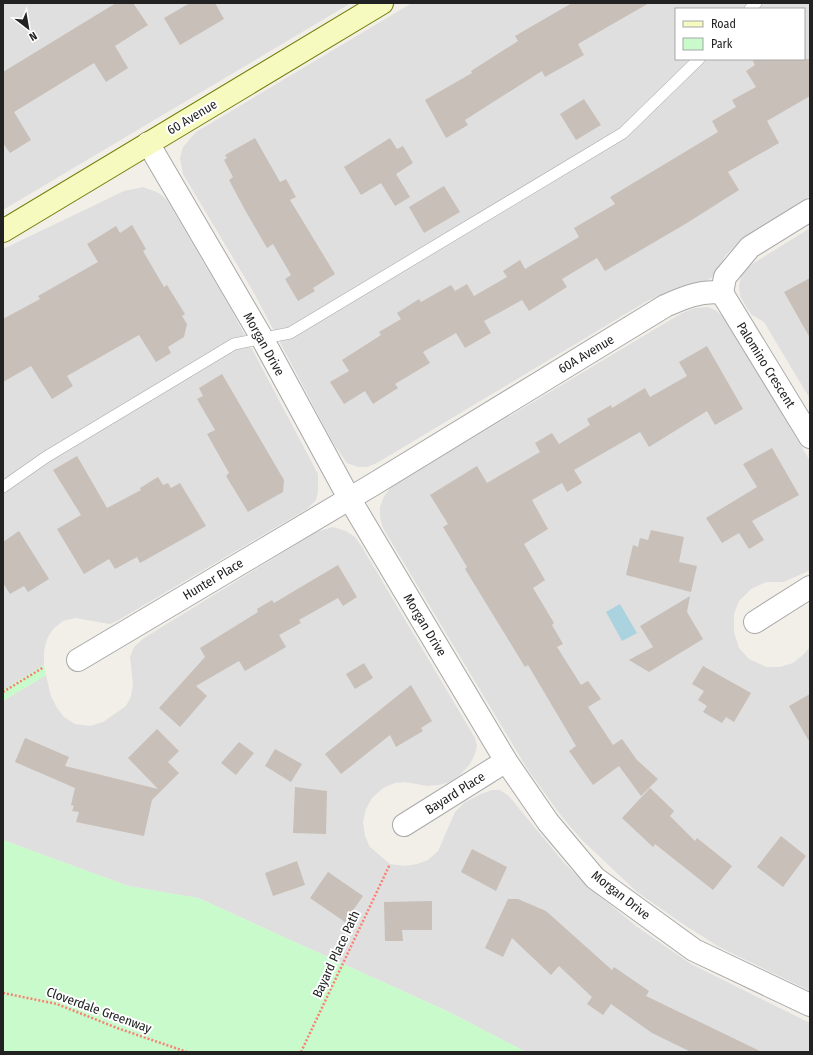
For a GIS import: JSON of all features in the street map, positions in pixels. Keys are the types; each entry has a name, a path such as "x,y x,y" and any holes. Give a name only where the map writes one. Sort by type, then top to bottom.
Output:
{"main road":[{"name":"60 Avenue","path":"3,231 382,3"}],"street":[{"name":"Morgan Drive","path":"148,143 262,338 349,498 506,761 548,822 595,878 694,950 810,1005"},
{"path":"722,293 725,277 750,247 810,210"},
{"name":"60A Avenue","path":"349,498 665,306 691,295 713,291 722,293"},
{"name":"Palomino Crescent","path":"722,293 810,436"},
{"name":"Hunter Place","path":"78,660 349,498"},
{"path":"755,622 810,587"},
{"name":"Bayard Place","path":"404,825 506,761"}],"lane":[{"path":"3,488 46,457 234,344 290,333 623,133 698,60"}],"path":[{"path":"3,692 44,667"},
{"name":"Bayard Place Path","path":"301,1052 390,864"},
{"name":"Cloverdale Greenway","path":"3,993 57,1004 117,1028 187,1052"}],"shaded area":[{"path":"3,3 351,3 3,210"},
{"path":"412,3 810,3 810,196 737,244 726,255 713,277 703,283 678,288 647,301 377,463 367,467 358,467 347,463 333,443 254,293 183,174 180,158 183,147 196,132"},
{"path":"143,187 159,193 167,200 232,311 318,474 318,492 316,500 307,509 117,621 110,624 75,618 63,621 53,629 47,639 44,651 44,665 3,690 3,249 124,191"},
{"path":"810,228 810,399 764,322 752,315 747,308 740,296 739,286 741,276 749,266"},
{"path":"708,307 717,311 725,319 810,461 810,570 784,582 766,582 751,589 739,601 734,614 734,632 739,648 749,659 766,667 780,667 793,663 810,647 810,991 719,947 683,924 637,892 582,840 562,817 528,770 383,528 380,517 380,507 384,496 391,487 682,313 695,308"},
{"path":"333,527 346,531 355,537 362,547 475,738 477,746 470,764 459,776 450,782 428,786 405,782 395,783 383,788 372,798 366,809 363,822 365,836 370,847 390,864 405,866 428,860 438,851 455,812 465,802 492,790 500,790 509,796 566,865 596,893 636,926 691,964 810,1023 810,1052 526,1052 449,1012 198,898 128,886 3,840 3,701 46,675 51,696 57,708 64,717 75,724 90,726 103,722 126,706 131,696 133,685 130,657 134,647 144,638 316,532"}],"green space":[{"path":"44,665 46,675 3,701 3,690"},
{"path":"3,840 128,886 198,898 449,1012 526,1052 3,1052"}],"water":[{"path":"620,604 637,633 622,641 606,612"}],"building":[{"path":"116,3 133,3 148,25 115,46 128,68 106,82 94,63 14,112 31,140 10,153 3,143 3,72"},
{"path":"190,3 215,3 224,19 180,45 164,18"},
{"path":"572,3 649,3 578,44 584,55 545,77 542,71 465,120 468,125 446,138 425,100 472,73 471,71 518,41 515,36"},
{"path":"810,59 810,96 767,121 779,143 728,172 739,190 687,223 605,271 597,258 562,279 567,287 529,311 522,300 484,321 491,333 465,348 456,333 423,352 430,363 395,384 398,388 373,404 365,391 344,404 330,382 349,371 342,360 381,335 379,332 401,319 397,313 419,299 421,302 451,285 455,291 467,284 474,296 507,277 503,271 520,260 525,269 579,237 574,228 615,204 610,197 718,132 712,121 736,107 732,100 756,87 746,71 755,65 752,60"},
{"path":"584,99 601,125 576,140 560,114"},
{"path":"255,138 280,182 286,179 296,197 290,200 335,274 313,288 315,291 298,301 285,279 291,275 273,244 267,248 229,180 233,177 224,160 227,158 225,155"},
{"path":"390,138 397,149 403,146 413,163 396,174 410,197 395,206 381,183 361,195 344,167"},
{"path":"444,186 460,212 424,233 409,207"},
{"path":"132,225 146,249 143,251 164,287 167,285 185,314 182,316 187,324 184,337 168,347 171,353 156,362 139,335 67,376 73,386 52,399 31,366 3,382 3,319 40,299 38,296 98,262 87,244 116,226 120,233"},
{"path":"810,278 810,338 784,292"},
{"path":"707,346 743,409 715,425 707,411 649,447 640,432 574,470 582,483 567,492 562,483 532,500 548,529 524,544 545,580 533,588 554,623 552,625 563,644 557,647 581,685 588,681 601,699 588,707 613,745 622,739 637,760 658,779 641,796 619,766 593,785 569,751 576,746 528,665 525,667 465,569 467,567 443,527 448,524 430,495 477,466 487,483 540,452 535,443 552,433 559,444 590,425 587,419 611,405 612,408 645,388 650,397 687,376 679,362"},
{"path":"222,374 284,480 283,492 248,512 226,476 229,473 207,434 215,430 197,399 203,396 199,388"},
{"path":"772,448 799,495 752,521 764,540 749,549 739,533 722,543 706,518 757,487 743,464"},
{"path":"77,456 107,508 141,490 140,488 158,477 163,485 168,483 171,488 180,483 206,526 140,563 137,557 115,569 109,559 84,574 57,529 81,515 53,470"},
{"path":"651,530 684,537 679,562 697,566 691,592 626,575 633,545 638,547 640,538 648,540"},
{"path":"19,531 49,579 28,592 24,586 10,594 3,583 3,542"},
{"path":"338,565 357,597 343,606 338,598 299,620 301,623 279,635 286,647 245,671 239,661 196,686 207,696 180,727 159,708 205,657 200,648 258,612 257,609 272,600 274,603"},
{"path":"690,596 687,612 703,639 649,672 629,660 653,647 640,626"},
{"path":"364,663 373,678 355,689 346,674"},
{"path":"703,666 751,693 734,722 726,717 722,723 703,712 707,706 698,700 704,691 692,684"},
{"path":"411,685 432,721 421,728 423,731 396,747 390,735 341,774 325,754"},
{"path":"810,694 810,743 789,706"},
{"path":"157,729 179,751 168,762 179,773 152,800 144,836 76,822 79,812 72,811 74,806 71,805 75,788 15,762 25,738 69,757 65,766 158,789 128,758"},
{"path":"239,742 254,753 236,775 221,763"},
{"path":"275,749 302,764 291,782 265,766"},
{"path":"295,787 327,791 326,834 293,833"},
{"path":"650,788 674,811 670,816 695,841 697,838 732,866 713,890 655,844 653,847 622,818"},
{"path":"781,836 806,856 783,887 757,867"},
{"path":"472,849 507,867 496,891 461,872"},
{"path":"297,861 305,885 273,896 265,873"},
{"path":"328,872 363,896 345,922 310,898"},
{"path":"508,899 518,899 546,911 612,970 614,967 649,991 646,996 762,1052 691,1052 652,1033 611,1004 603,1015 587,1004 592,997 559,966 551,975 512,938 503,957 485,948"},
{"path":"432,901 432,930 402,930 403,941 385,941 384,902"}]}
